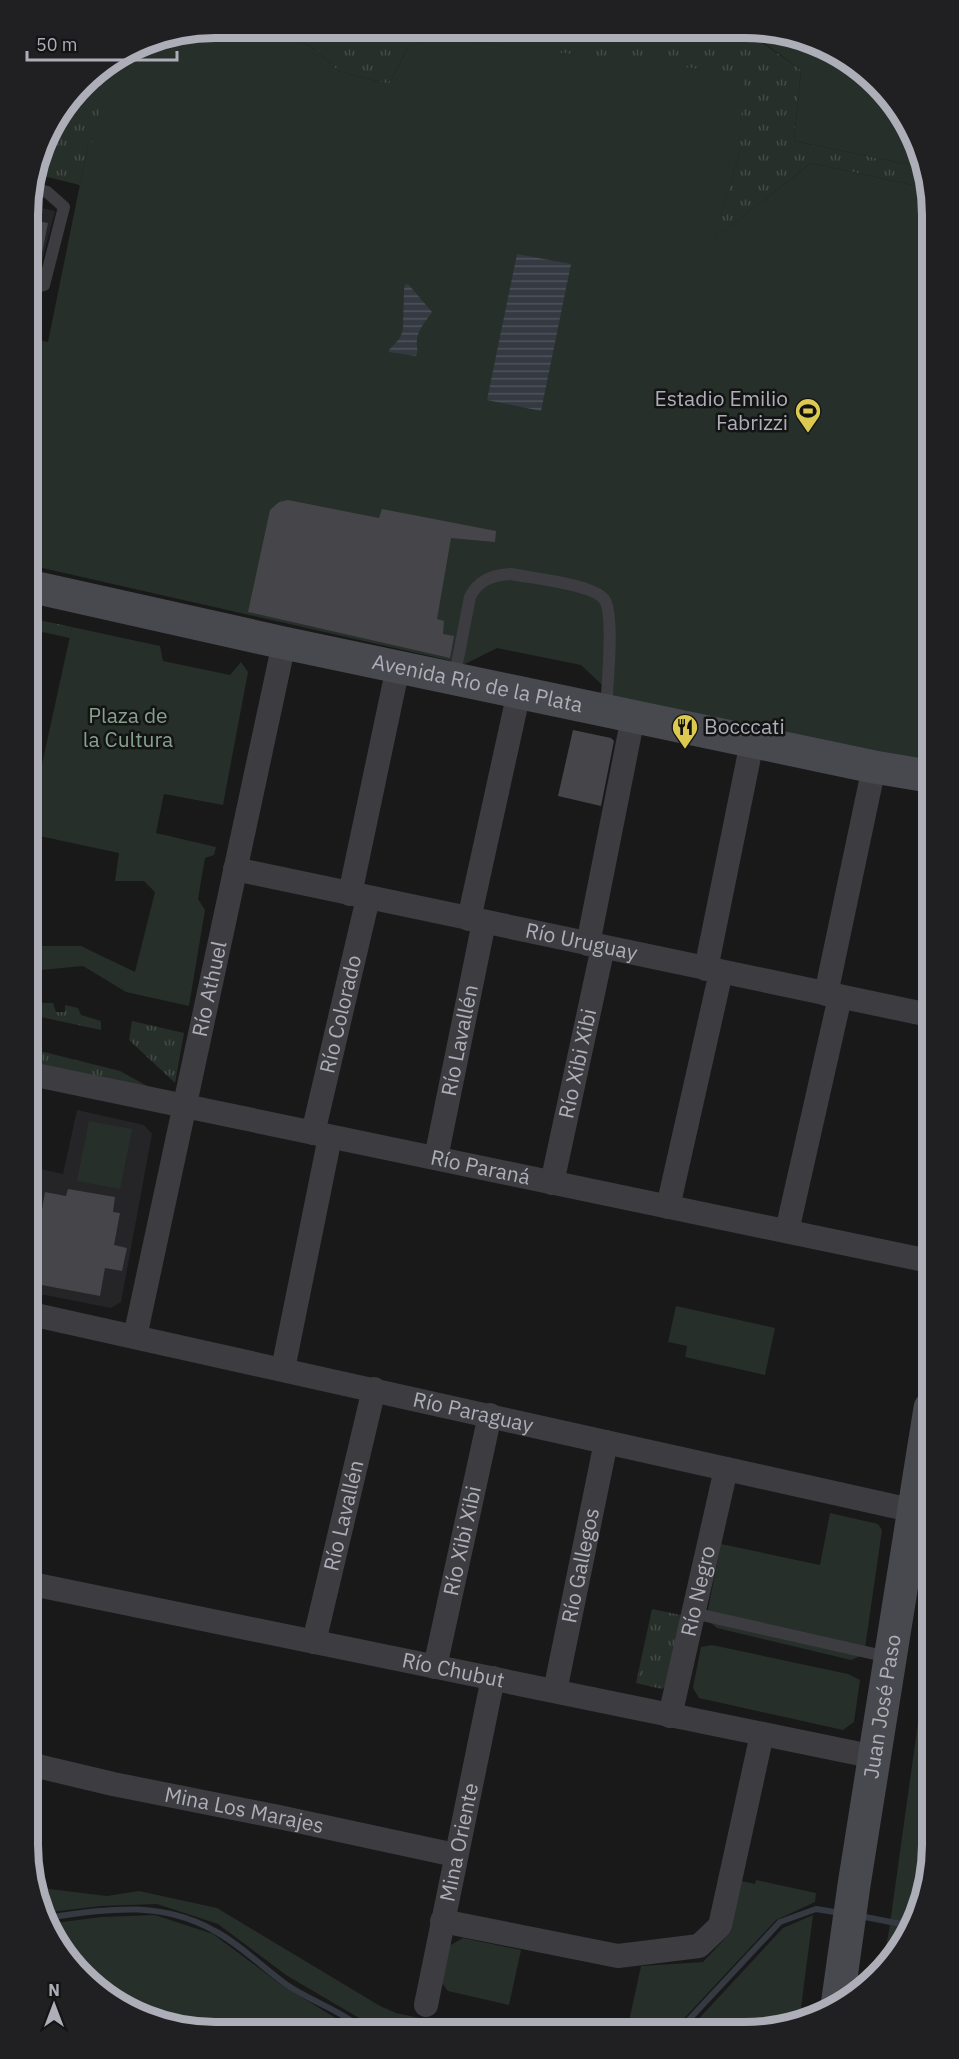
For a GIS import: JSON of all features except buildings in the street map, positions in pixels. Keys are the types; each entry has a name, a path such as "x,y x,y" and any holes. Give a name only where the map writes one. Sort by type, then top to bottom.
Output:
{"main road":[{"name":"Avenida Río de la Plata","path":"38,588 454,679 922,775"},
{"name":"Juan José Paso","path":"839,1995 854,1885 921,1472"}],"street":[{"name":"Río Athuel","path":"135,1337 284,643"},
{"name":"Río Colorado","path":"283,1369 398,667"},
{"name":"Río Lavallén","path":"436,1158 476,920 519,692"},
{"name":"Río Xibi Xibi","path":"552,1183 596,945 620,714"},
{"path":"668,1207 714,970 752,741"},
{"path":"787,1231 874,767"},
{"name":"Río Uruguay","path":"235,869 922,1014"},
{"name":"Río Paraná","path":"38,1075 921,1259"},
{"name":"Río Paraguay","path":"38,1316 915,1511"},
{"name":"Río Lavallén","path":"314,1642 374,1389"},
{"name":"Río Xibi Xibi","path":"435,1667 490,1415"},
{"name":"Río Gallegos","path":"555,1691 606,1442"},
{"name":"Río Negro","path":"670,1716 726,1468"},
{"name":"Río Chubut","path":"38,1585 875,1758"},
{"name":"Mina Oriente","path":"426,2005 493,1678"},
{"path":"442,1921 618,1956 699,1946 720,1926 762,1734"},
{"name":"Mina Los Marajes","path":"38,1766 455,1855"}],"lane":[{"path":"38,286 44,285 64,207 47,192 39,191"},
{"path":"454,679 470,597 480,583 499,575 511,574 582,587 595,592 604,599 608,607 609,645 620,714"},
{"path":"693,1613 891,1658"}],"shaded area":[{"path":"38,207 55,211 41,265 38,264"},
{"path":"517,254 571,264 541,411 487,400"},
{"path":"408,284 432,312 419,332 416,356 389,352 400,338 403,329 404,289"},
{"path":"77,1110 144,1125 152,1134 121,1302 111,1308 38,1294 38,1169 63,1174"}],"green space":[{"path":"297,38 757,39 801,70 794,141 914,166 919,186 811,163 713,240 739,154 408,47 389,84 338,71 317,51"},
{"path":"297,38 317,51 338,71 389,84 408,47 436,38 744,74 739,154 714,239 811,163 919,186 922,214 922,765 616,698 581,665 497,648 465,664 38,567 38,340 48,342 88,145 92,146 104,102 119,78 138,57 157,47 191,39"},
{"path":"758,39 802,47 833,61 852,74 870,89 898,126 914,166 794,141 801,70"},
{"path":"144,53 126,69 100,113 92,147 88,145 80,185 42,176 56,136 74,107 98,81 126,61"},
{"path":"38,620 72,627 70,638 38,631"},
{"name":"Plaza de la Cultura","path":"72,627 160,646 163,661 230,675 241,662 248,672 223,805 164,794 156,833 216,847 214,855 205,858 198,899 205,910 189,1006 126,992 83,966 38,970 38,946 81,946 135,972 155,892 144,881 115,881 119,853 38,836 38,782"},
{"path":"42,1003 53,1003 56,1012 65,1012 65,1005 78,1008 81,1015 101,1021 101,1030 38,1017 38,1010 42,1009"},
{"path":"132,1021 184,1033 175,1083 129,1040"},
{"path":"38,1052 120,1071 149,1087 38,1067"},
{"path":"89,1121 132,1129 120,1189 77,1181"},
{"path":"676,1306 775,1328 765,1375 685,1357 687,1346 668,1342"},
{"path":"830,1513 878,1524 882,1530 864,1655 851,1660 717,1628 706,1619 721,1544 820,1565"},
{"path":"652,1609 685,1616 671,1682 662,1689 636,1683"},
{"path":"712,1645 848,1674 860,1680 854,1722 843,1730 699,1698 693,1688 701,1647"},
{"path":"921,1700 921,1856 918,1879 903,1923 885,1953"},
{"path":"756,1880 816,1893 815,1902 776,1920 681,2022 629,2022 641,1966 703,1962 731,1932 741,1881 755,1884"},
{"path":"44,1888 107,1896 139,1891 217,1908 380,2006 396,2013 438,2022 366,2022 286,1975 218,1924 157,1904 101,1906 51,1912"},
{"path":"155,1915 213,1934 280,1984 342,2022 214,2022 180,2018 157,2012 116,1992 98,1978 74,1952 56,1923 102,1917"},
{"path":"813,1915 800,2012 768,2020 696,2022 783,1928"},
{"path":"463,1938 521,1950 509,2005 448,1991 441,1982 449,1946"}],"waterway":[{"path":"53,1917 130,1909 151,1910 192,1920 232,1942 287,1985 353,2022"},
{"path":"687,2022 780,1922 816,1909 841,1913"},
{"path":"860,1916 901,1924 907,1915"}],"place":[{"name":"Estadio Emilio Fabrizzi","path":"808,434"},
{"name":"Bocccati","path":"685,750"}]}
